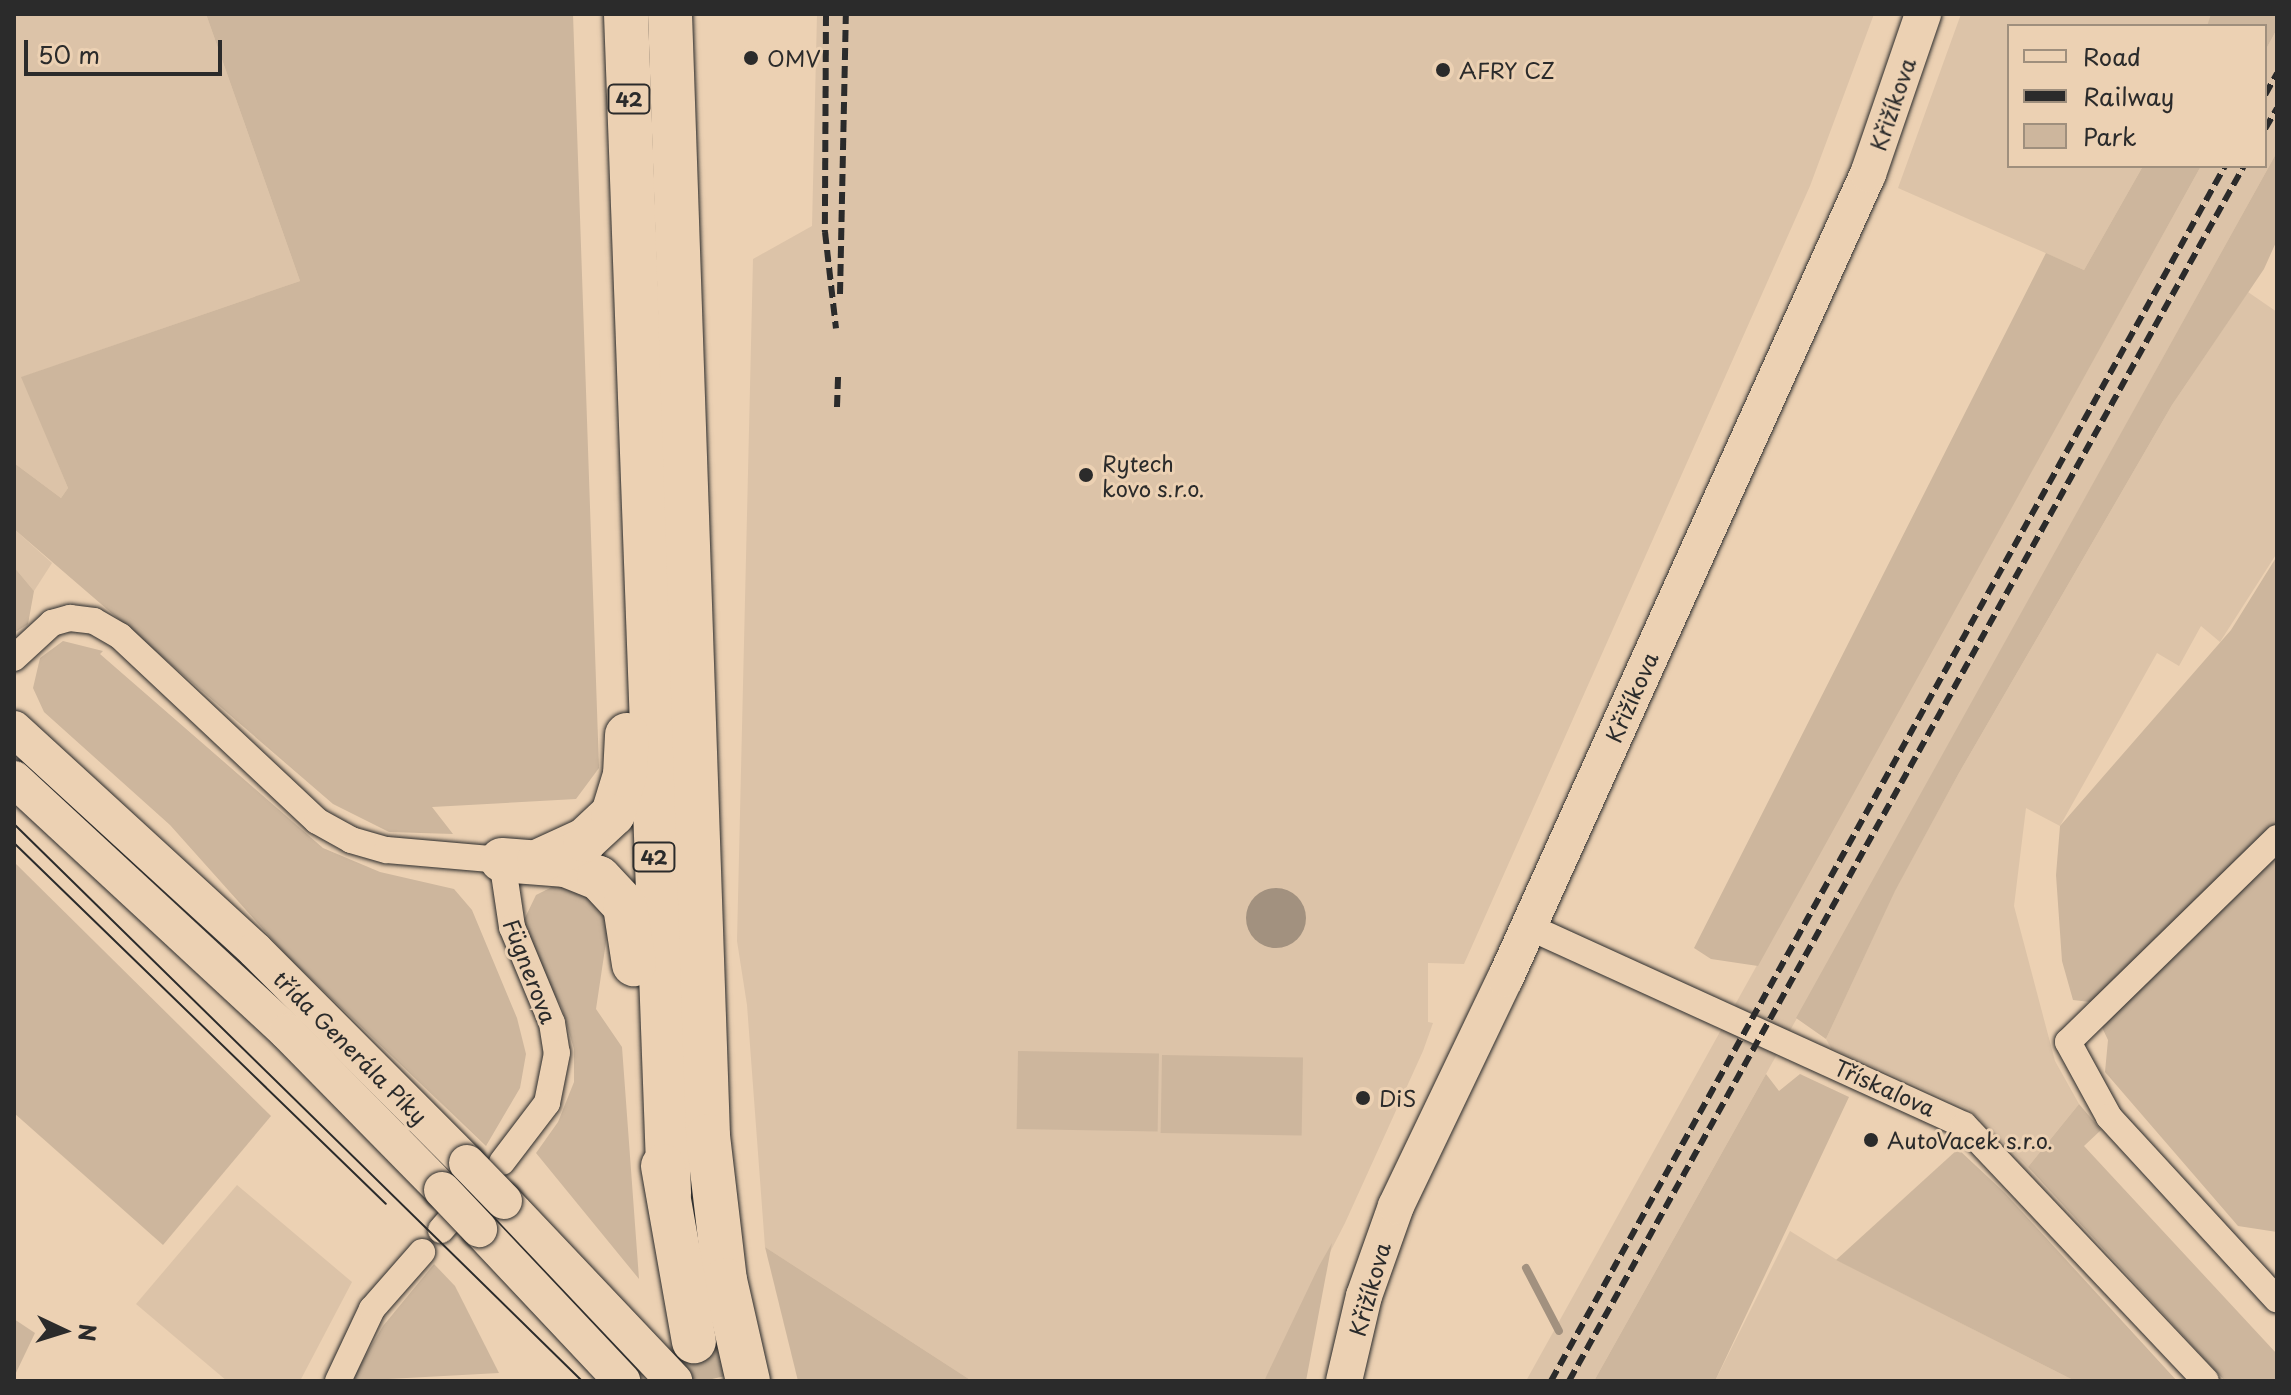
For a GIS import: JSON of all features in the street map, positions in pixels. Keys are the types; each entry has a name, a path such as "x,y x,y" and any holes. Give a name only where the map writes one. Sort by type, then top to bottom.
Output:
{"highway":[{"name":"42","path":"626,14 669,1193"},
{"name":"42","path":"670,14 708,1136 725,1280 748,1381"},
{"name":"42","path":"521,860 599,831 620,795 627,750 625,643 643,522"},
{"name":"42","path":"521,860 586,871 625,906 633,939 639,1063 669,1193 694,1341"}],"main road":[{"name":"Křižíkova","path":"1344,1381 1378,1250 1868,174 1923,14"},
{"name":"třída Generála Píky","path":"14,729 255,950 467,1163 664,1370"},
{"name":"třída Generála Píky","path":"14,779 287,1032 453,1218 622,1381"}],"street":[{"path":"14,658 52,623 94,621 120,636 317,821 351,840 387,850 521,860"},
{"path":"2272,1283 2109,1117 2068,1042 2277,838"},
{"name":"Fügnerova","path":"502,1162 547,1103 557,1053 552,1023 512,927 521,860"},
{"name":"Třískalova","path":"1527,926 1964,1125 2206,1381"},
{"path":"338,1381 372,1309 422,1252"}],"shaded area":[{"path":"14,14 206,14 300,281 22,377 68,488 61,498 14,463"},
{"path":"817,14 1874,14 1810,186 1464,964 1428,963 1428,1022 1433,1023 1423,1051 1345,1223 1264,1381 972,1381 765,1247 747,1005 737,941 753,259 812,226"},
{"path":"1961,14 2212,14 2208,24 2007,24 2007,168 2142,168 2084,270 1898,188"},
{"path":"2277,29 2277,152 1766,1074 1594,1381 1526,1381 2200,168 2267,168 2267,47"},
{"path":"2248,292 2277,312 2277,553 2220,642 2201,626 2179,666 2157,653 2060,826 2026,808 2014,906 2055,1061 2079,1104 2028,1167 1969,1109 1831,1048 1826,1039 1895,890 1959,773 2172,405"},
{"path":"14,529 52,563 34,591 14,567"},
{"path":"1276,888 1298,896 1306,918 1298,940 1276,948 1254,940 1246,918 1254,896"},
{"path":"237,1185 352,1282 300,1381 227,1381 136,1304"},
{"path":"1790,1231 1837,1260 2075,1381 1715,1381"}],"green space":[{"path":"206,14 573,14 599,768 576,799 432,807 453,834 389,832 333,804 14,529 14,463 61,498 68,488 21,377 300,281"},
{"path":"2211,14 2277,14 2277,29 2267,47 2267,24 2208,24"},
{"path":"2277,152 2277,240 2264,269 2172,405 1959,773 1895,891 1826,1039 1796,1018"},
{"path":"2142,168 2200,168 1758,966 1711,959 1694,948 2046,253 2084,270"},
{"path":"2277,556 2277,1232 2238,1226 2105,1072 2108,1040 2090,1002 2073,1000 2062,961 2056,875 2060,826 2231,630"},
{"path":"14,567 34,591 28,624 14,633"},
{"path":"63,641 103,651 100,654 323,848 380,872 454,889 472,910 517,1018 526,1054 520,1088 486,1146 288,957 170,825 44,712 33,688 40,658"},
{"path":"14,862 271,1116 163,1245 14,1113"},
{"path":"562,882 593,893 609,922 596,1009 622,1047 639,1279 536,1153 558,1122 574,1082 574,1049 562,1008 536,961 523,922 536,895"},
{"path":"1018,1051 1159,1053 1158,1131 1017,1129"},
{"path":"1162,1055 1303,1057 1302,1135 1161,1133"},
{"path":"1766,1074 1779,1091 1800,1074 1849,1097 1715,1381 1594,1381"},
{"path":"2079,1104 2101,1130 2084,1146 2277,1354 2277,1381 2225,1381 2028,1167"},
{"path":"1958,1149 2005,1193 2177,1381 2075,1381 1836,1260"},
{"path":"1332,1243 1306,1381 1264,1381 1319,1266"},
{"path":"765,1247 972,1381 798,1381"},
{"path":"434,1264 455,1286 499,1373 351,1381 383,1326"},
{"path":"14,1319 35,1333 14,1377"}],"waterway":[{"path":"1526,1268 1559,1331"}],"tunnel":[{"path":"694,1341 703,1381"}],"tram line":[{"path":"14,824 582,1381"},
{"path":"14,843 386,1204"}],"railway":[{"path":"826,14 825,232 836,328"},
{"path":"840,294 846,14"},
{"path":"2267,91 2277,73"},
{"path":"2267,126 2277,108"},
{"path":"1551,1381 2224,168"},
{"path":"1569,1381 2243,168"},
{"path":"837,407 838,376"}],"place":[{"name":"OMV","path":"751,58"},
{"name":"AFRY CZ","path":"1443,70"},
{"name":"Rytech kovo s.r.o.","path":"1086,475"},
{"name":"DiS","path":"1363,1098"},
{"name":"AutoVacek s.r.o.","path":"1871,1140"}]}
